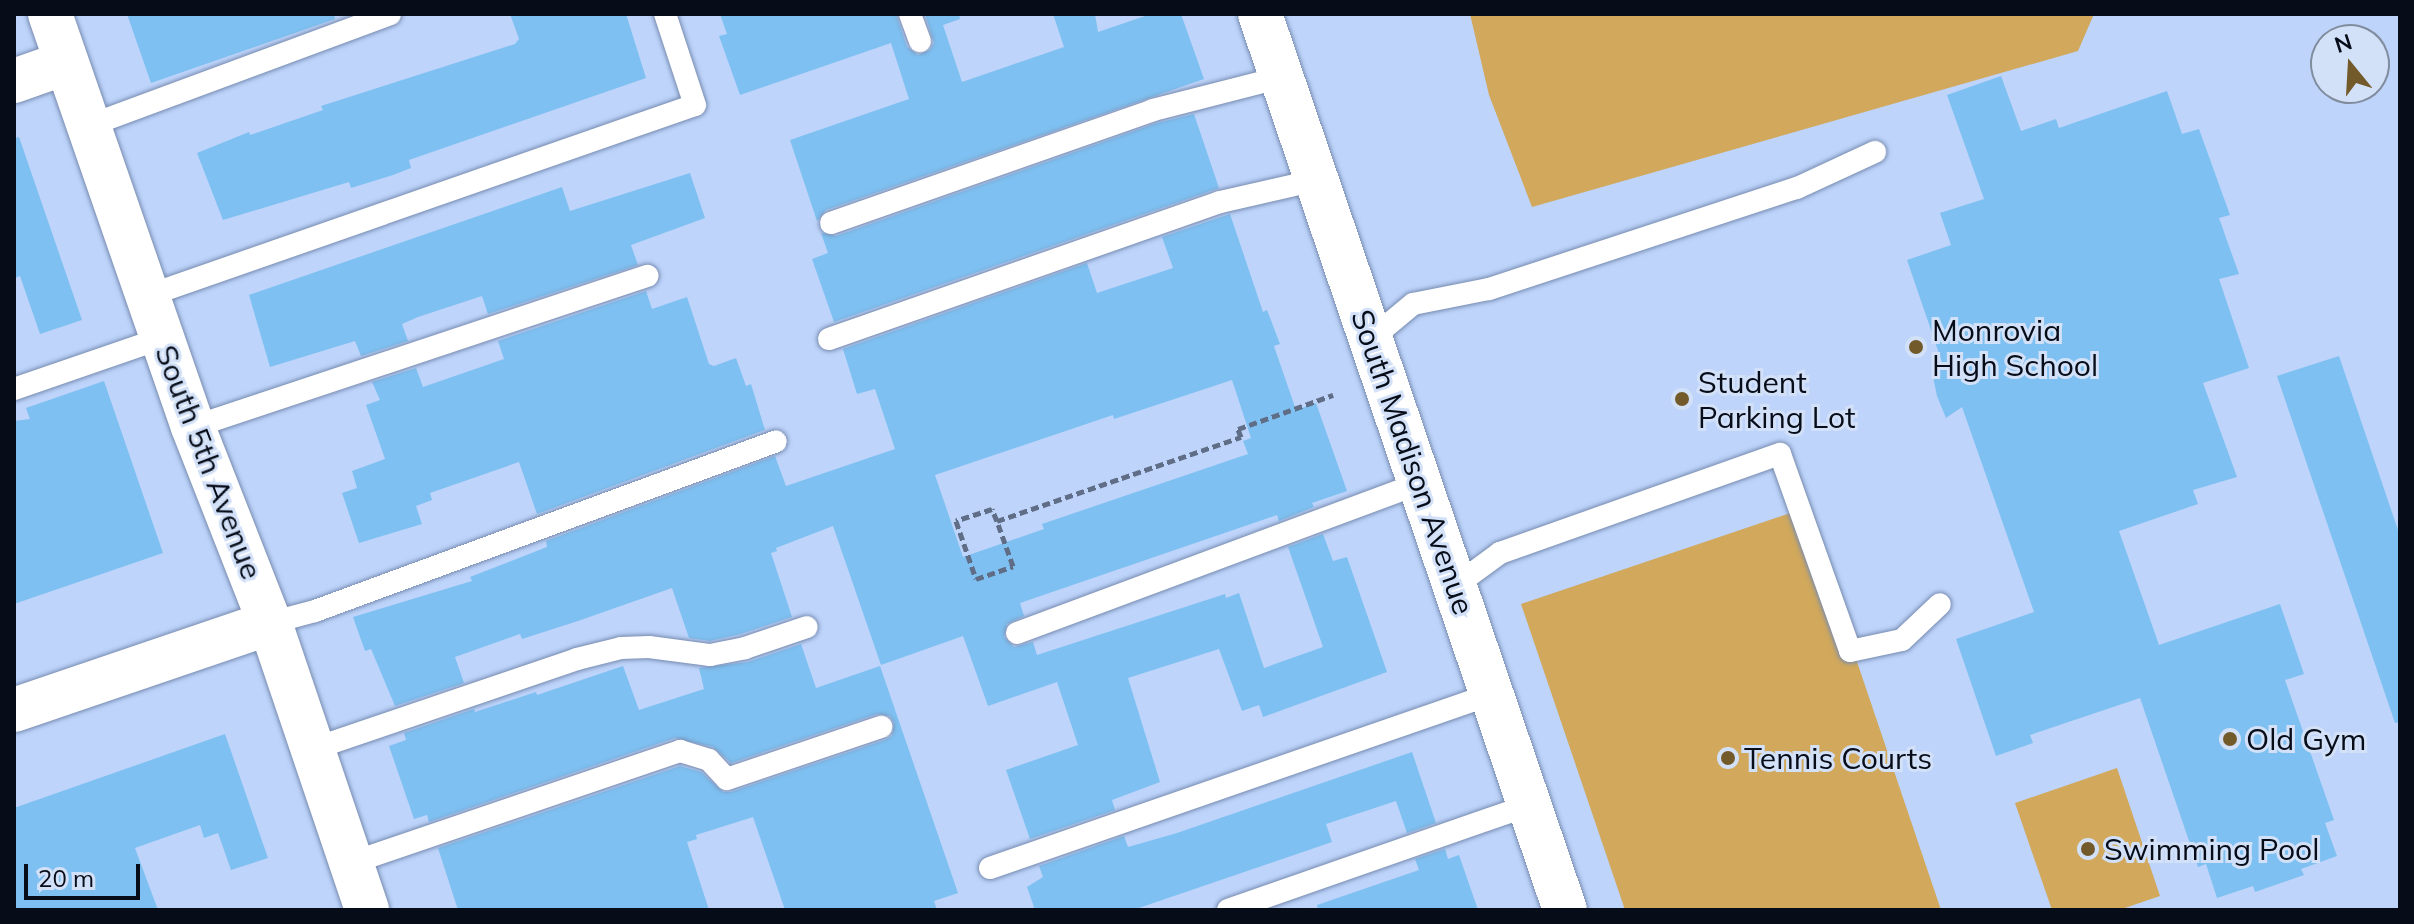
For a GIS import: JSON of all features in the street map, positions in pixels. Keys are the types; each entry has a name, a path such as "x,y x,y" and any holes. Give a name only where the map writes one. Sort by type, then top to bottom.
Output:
{"street":[{"name":"South 5th Avenue","path":"50,14 193,427 270,623 365,909"},
{"name":"South Madison Avenue","path":"1260,14 1565,910"},
{"path":"14,81 65,63"},
{"path":"14,710 270,623"}],"lane":[{"path":"88,126 390,14"},
{"path":"147,296 695,105 665,14"},
{"path":"910,14 920,41"},
{"path":"831,223 1153,110 1282,77"},
{"path":"1371,339 1413,304 1489,289 1797,188 1875,152"},
{"path":"829,339 1220,202 1317,180"},
{"path":"193,427 648,276"},
{"path":"14,389 162,338"},
{"path":"270,623 315,611 776,441"},
{"path":"1455,586 1500,553 1780,454 1850,651 1902,640 1940,604"},
{"path":"1017,633 1420,483"},
{"path":"313,749 577,659 621,648 649,647 710,655 745,648 807,627"},
{"path":"990,868 1492,694"},
{"path":"351,863 680,751 709,760 727,779 881,727"},
{"path":"1228,910 1529,805"}],"path":[{"path":"997,521 1241,437 1238,429 1333,395"},
{"path":"992,509 997,521 1013,566 976,579 956,521 992,509"}],"shaded area":[{"path":"1470,14 2094,14 2078,51 1532,207 1489,95"},
{"name":"Tennis Courts","path":"1805,508 1941,910 1625,910 1521,604"},
{"name":"Swimming Pool","path":"2117,768 2160,896 2119,910 2052,910 2015,803"}],"building":[{"path":"127,14 334,14 335,19 151,83"},
{"path":"510,14 626,14 646,78 409,160 411,168 393,175 351,188 349,182 223,220 197,153 249,132 250,135 323,110 321,106 515,44 519,39"},
{"path":"720,14 896,14 907,47 918,55 930,50 934,43 925,14 959,14 960,19 943,25 962,82 1064,47 1053,14 1095,14 1098,32 1151,14 1181,14 1204,79 826,210 817,221 790,140 909,99 891,43 740,95 719,36 727,34"},
{"path":"2001,76 2021,131 2056,119 2059,128 2167,91 2182,134 2199,129 2230,215 2219,218 2239,274 2219,279 2249,368 2203,383 2237,477 2193,490 2198,504 2119,531 2159,645 2280,604 2304,674 2285,680 2334,820 2325,823 2337,856 2301,869 2304,875 2255,892 2253,886 2217,898 2206,864 2198,867 2140,698 2030,735 2033,743 1996,756 1956,639 2034,612 1962,407 1946,418 1937,396 1932,372 1944,368 1907,260 1951,245 1940,213 1984,199 1947,95"},
{"path":"1194,114 1219,188 834,322 812,259 828,253 821,233 836,236 1157,123"},
{"path":"19,137 82,320 40,334 20,276 14,278 14,138"},
{"path":"690,173 705,218 631,245 638,265 488,314 482,296 418,317 402,324 408,341 361,356 355,341 270,367 249,295 562,187 570,211"},
{"path":"1230,214 1263,312 1267,310 1280,344 1274,346 1296,410 1316,403 1347,491 1312,503 1314,507 1279,521 1277,515 1020,603 1024,616 1007,624 1004,637 1014,647 1033,642 1037,655 1225,594 1226,598 1239,593 1264,668 1323,647 1288,547 1323,534 1333,561 1347,557 1387,672 1263,717 1259,705 1242,711 1219,649 1128,678 1160,782 1112,800 1115,810 1030,839 1006,770 1078,745 1057,682 988,706 963,636 881,665 833,526 776,548 777,551 771,553 792,617 710,641 689,638 672,588 522,639 520,634 455,657 464,683 395,706 371,649 365,651 353,617 472,581 470,577 547,547 546,541 775,456 786,486 895,449 875,389 857,394 843,349 1087,263 1097,293 1173,268 1162,237","holes":["1232,380 1251,438 1243,441 1248,454 1042,524 1044,529 963,557 935,475 1113,415 1114,419"]},
{"path":"646,291 652,309 687,297 709,364 714,366 736,358 746,386 751,384 765,430 537,514 519,462 430,493 432,500 416,506 422,524 359,543 342,493 357,488 352,471 385,459 366,405 380,400 372,382 416,368 423,387 504,359 498,341"},
{"path":"2339,356 2400,536 2400,722 2395,723 2277,376"},
{"path":"104,381 163,553 14,604 14,421 30,419 26,408"},
{"path":"801,644 816,688 880,666 958,893 934,901 937,910 785,910 753,817 696,835 697,839 687,842 709,910 458,910 438,848 680,766 701,772 723,792 731,792 885,740 892,736 894,723 890,716 877,714 731,763 713,747 675,738 429,822 427,815 414,819 389,746 406,740 404,733 474,709 475,712 536,692 537,695 623,666 639,710 704,689 699,668 748,662"},
{"path":"225,734 268,858 231,870 218,833 204,838 200,825 135,848 158,910 14,910 14,808"},
{"path":"1412,752 1436,823 1407,833 1396,801 1326,824 1332,842 1133,910 1035,910 1027,887 1043,877 1039,866 1124,836 1128,847 1177,833"},
{"path":"1445,849 1448,859 1459,855 1478,910 1318,910 1317,905 1419,870 1415,859"}],"place":[{"name":"Monrovia High School","path":"1916,347"},
{"name":"Student Parking Lot","path":"1682,399"},
{"name":"Old Gym","path":"2230,739"},
{"name":"Tennis Courts","path":"1728,758"},
{"name":"Swimming Pool","path":"2088,849"}]}
